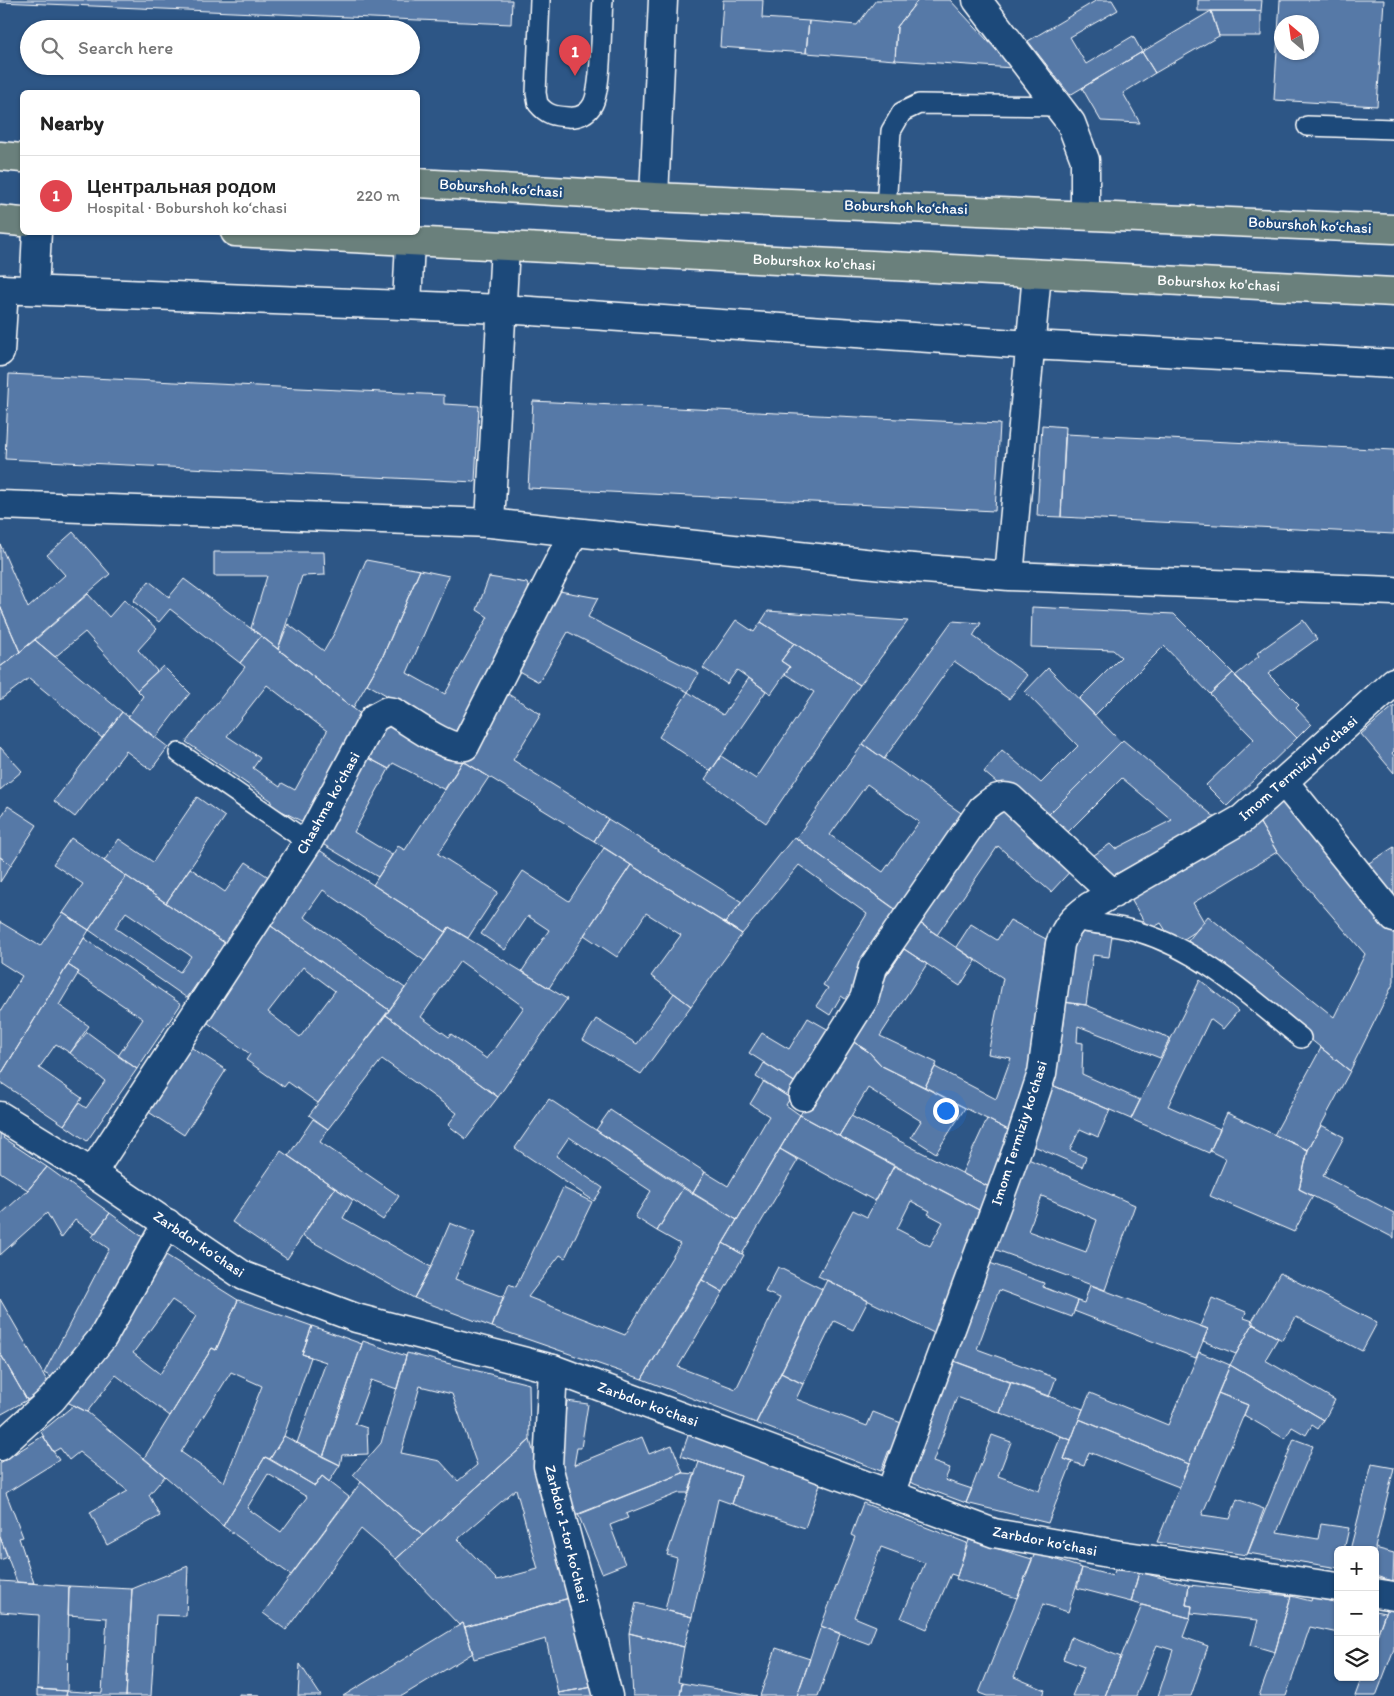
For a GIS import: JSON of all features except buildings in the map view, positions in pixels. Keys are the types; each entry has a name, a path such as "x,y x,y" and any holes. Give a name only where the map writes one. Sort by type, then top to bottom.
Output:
{"main road":[{"path":"0,156 20,158"},
{"name":"Boburshoh koʻchasi","path":"420,182 654,197 1394,229"},
{"path":"0,220 20,222"},
{"name":"Boburshox ko'chasi","path":"293,235 1394,292"}],"street":[{"path":"654,197 663,0"},
{"path":"977,0 1071,123 1086,160 1085,215"},
{"path":"34,290 37,235"},
{"path":"407,305 410,241"},
{"path":"490,523 505,246"},
{"path":"1010,576 1037,274"},
{"path":"0,352 2,289 502,309 1031,345 1394,364"},
{"path":"0,505 490,523 902,567 1010,576 1394,591"},
{"name":"Chashma koʻchasi","path":"92,1173 308,842 374,718 380,714 393,712 446,744 458,748 464,746 574,532"},
{"name":"Imom Termiziy koʻchasi","path":"890,1494 1014,1157 1042,1073 1060,944 1064,930 1071,920 1089,907 1242,819 1394,682"},
{"path":"1284,782 1394,918"},
{"path":"803,1096 864,999 873,967 982,809 990,802 998,797 1010,798 1114,894"},
{"name":"Zarbdor koʻchasi","path":"0,1116 92,1173 244,1276 356,1318 553,1369 994,1533 1120,1555 1334,1586"},
{"path":"0,1446 52,1399 103,1337 167,1223"},
{"name":"Zarbdor 1-tor koʻchasi","path":"553,1369 548,1466 608,1696"},
{"path":"1379,1594 1394,1596"}],"lane":[{"path":"540,0 536,93 538,104 544,112 552,116 576,118 593,104 597,88 603,0"},
{"path":"886,207 891,131 902,112 920,104 1059,106"},
{"path":"1307,126 1394,130"},
{"path":"180,753 308,842"},
{"path":"1071,920 1137,931 1159,938 1209,964 1301,1038"}],"place":[{"name":"Центральная родом","path":"575,76"}]}
